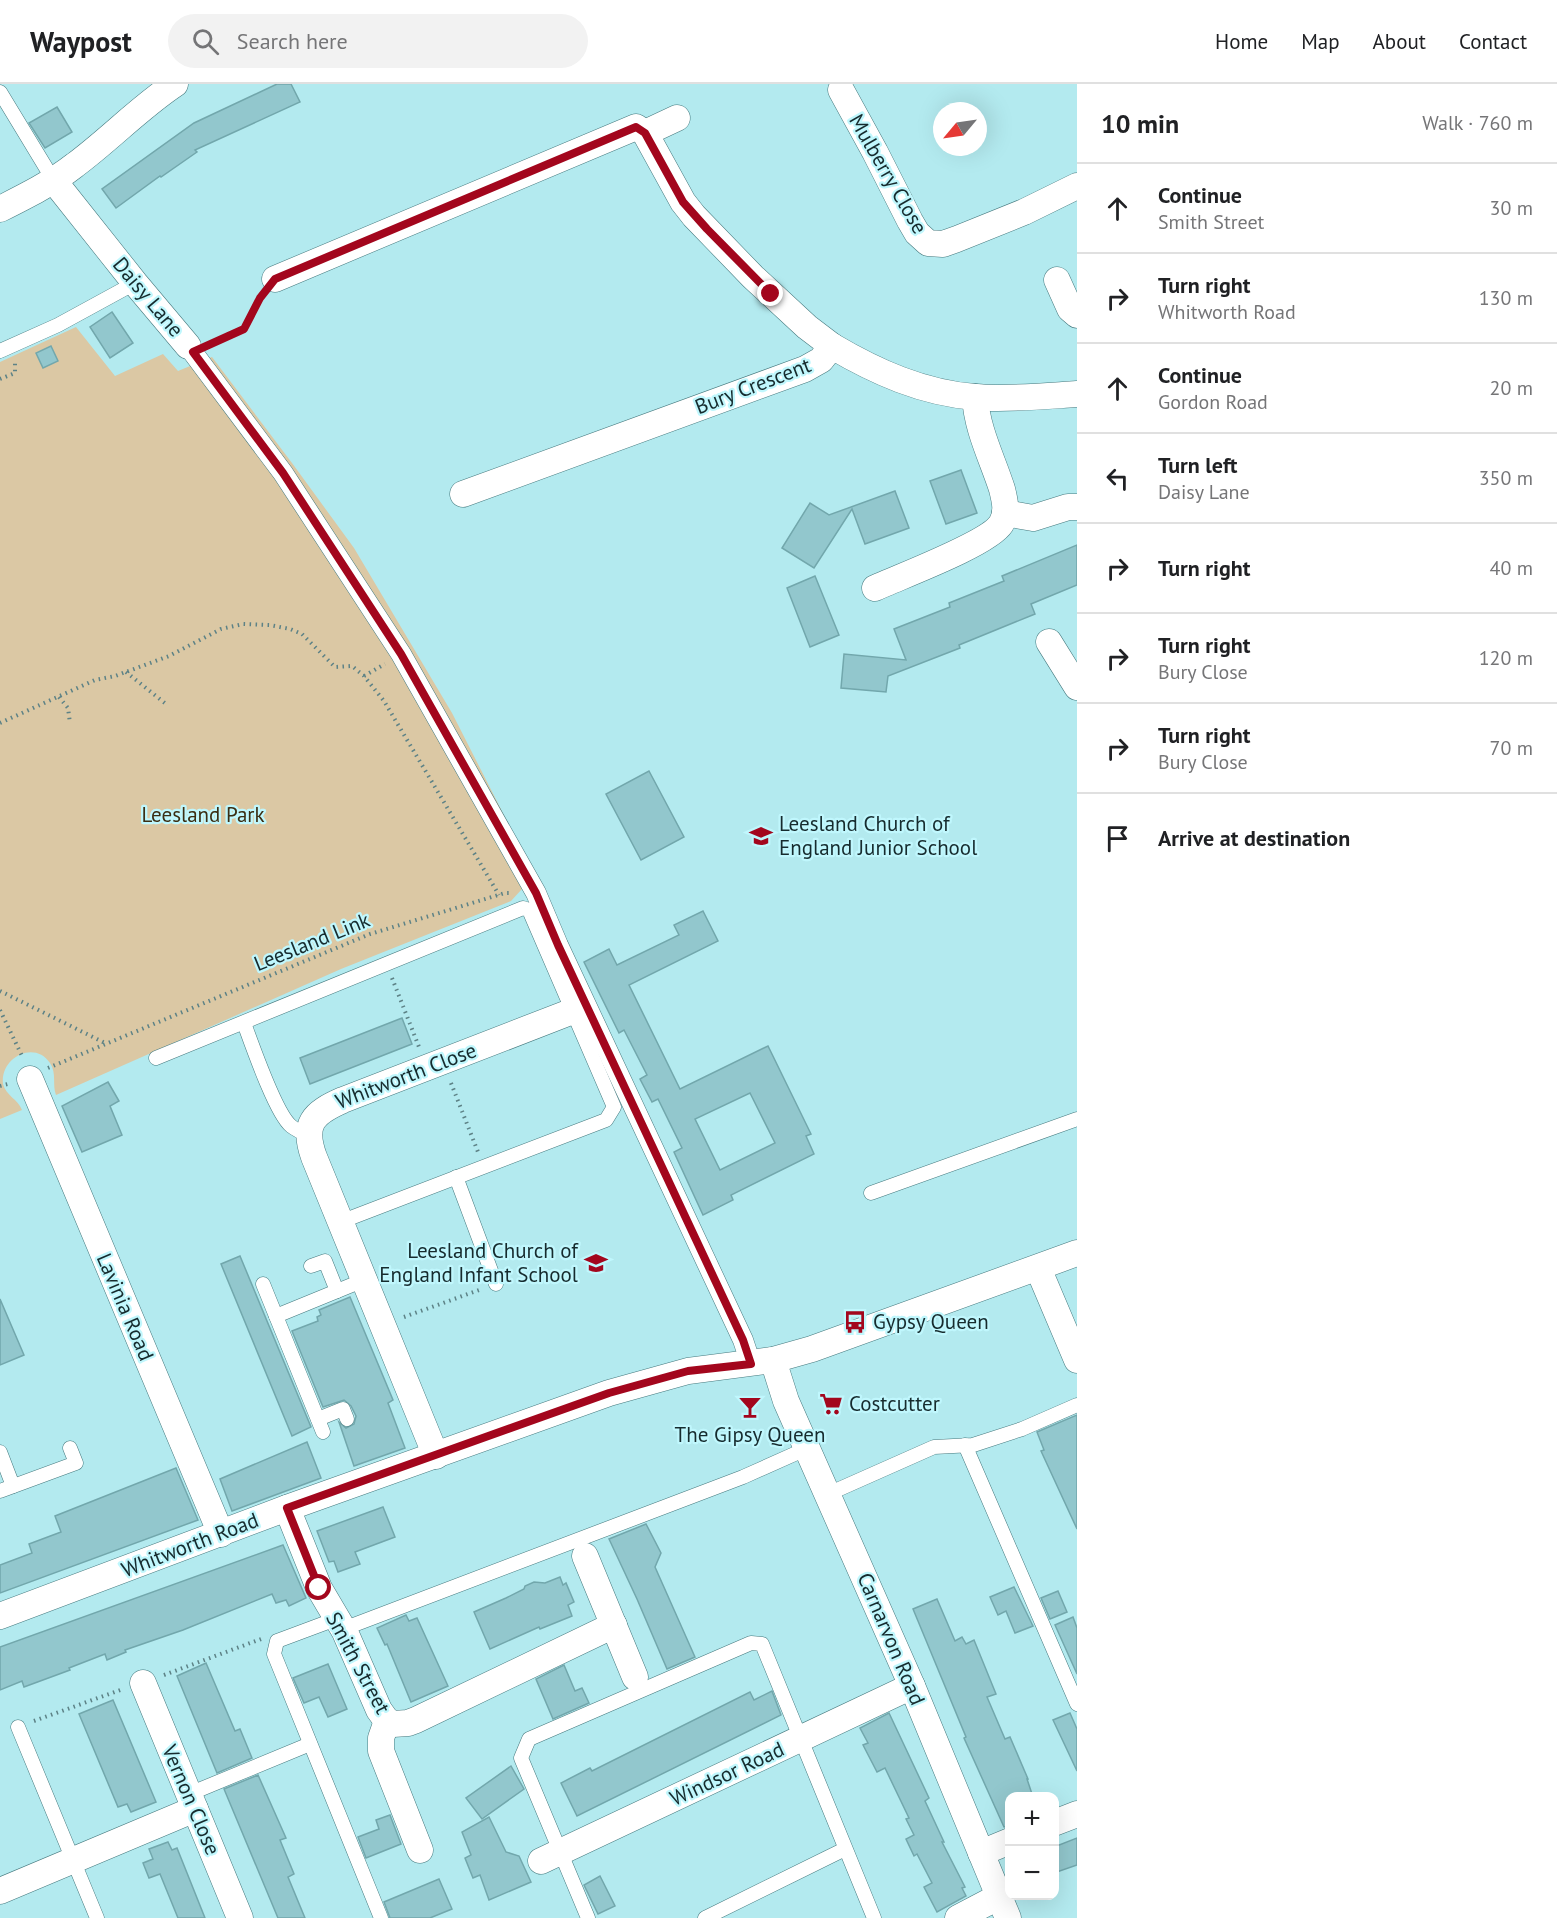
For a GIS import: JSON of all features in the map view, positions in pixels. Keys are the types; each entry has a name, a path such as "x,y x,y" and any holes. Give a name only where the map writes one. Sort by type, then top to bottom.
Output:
{"street":[{"path":"0,209 54,181 92,152 142,107 175,84"},
{"name":"Mulberry Close","path":"841,90 910,222 917,233 928,243 943,244 957,239 1024,212 1077,186"},
{"path":"645,133 677,118"},
{"path":"275,279 636,127 645,133 683,202 694,216 765,288 807,327 832,346"},
{"name":"Daisy Lane","path":"54,181 191,349 283,473 401,654 536,893 558,945 743,1340 762,1362"},
{"path":"1057,280 1070,309 1077,315"},
{"name":"Bury Crescent","path":"464,494 805,369 821,360 832,346 859,362 896,378 930,389 975,397 1077,394"},
{"path":"875,588 979,542 996,530 1002,522 1005,513 1003,493 976,418 975,397"},
{"path":"1005,513 1033,518 1068,507 1077,507"},
{"path":"1049,642 1077,687"},
{"name":"Whitworth Close","path":"308,1135 315,1116 321,1110 342,1100 573,1011"},
{"name":"Lavinia Road","path":"30,1079 221,1534"},
{"path":"308,1135 314,1157 436,1456"},
{"name":"Whitworth Road","path":"0,1616 287,1508 609,1393 688,1371 762,1362 864,1330 1077,1253"},
{"path":"1038,1268 1077,1360"},
{"name":"Carnarvon Road","path":"762,1362 780,1385 912,1686 1003,1907"},
{"name":"Smith Street","path":"287,1508 319,1588 339,1624 375,1703 387,1721 400,1724 416,1720 614,1625"},
{"path":"585,1556 635,1677"},
{"name":"Vernon Close","path":"143,1683 240,1918"},
{"name":"Windsor Road","path":"552,1856 912,1686"},
{"path":"387,1721 381,1738 381,1751 420,1850"},
{"path":"0,1891 72,1861 192,1802"},
{"path":"1059,1821 1077,1814"},
{"path":"981,1853 1005,1843"},
{"path":"958,1918 1003,1907"}],"lane":[{"path":"0,92 54,181"},
{"path":"0,351 58,325 135,283"},
{"path":"156,1058 523,908 529,910 614,1107 606,1120 340,1222"},
{"path":"244,1023 274,1098 286,1120 292,1127 308,1135"},
{"path":"871,1193 1077,1119"},
{"path":"456,1177 496,1284"},
{"path":"311,1266 325,1261 337,1291"},
{"path":"276,1316 364,1280"},
{"path":"263,1284 321,1425 343,1409 347,1419"},
{"path":"828,1494 934,1447 973,1445 1022,1429 1077,1405"},
{"path":"965,1445 1077,1704"},
{"path":"0,1452 7,1489 76,1463 70,1448"},
{"path":"381,1918 274,1654 277,1641 339,1624 684,1500 808,1449"},
{"path":"588,1918 552,1856 543,1812 521,1758 529,1739 751,1643 762,1644 874,1918"},
{"path":"18,1727 97,1918"},
{"path":"192,1802 310,1744"},
{"path":"705,1918 845,1849"}],"path":[{"path":"191,349 244,329 260,298 275,279"},
{"path":"0,380 15,373"},
{"path":"0,723 95,680 126,672 169,656 221,629 243,624 270,625 290,629 302,634 335,667 352,666 364,676 384,701 499,895"},
{"path":"126,672 166,704"},
{"path":"59,697 68,708 70,723"},
{"name":"Leesland Link","path":"54,1066 370,934 505,893 536,893"},
{"path":"386,964 483,1166"},
{"path":"0,991 106,1044"},
{"path":"0,1010 20,1051 30,1079"},
{"path":"383,1325 496,1284"}],"green space":[{"name":"Leesland Park","path":"76,327 115,376 163,354 178,371 212,357 354,548 452,713 538,882 522,889 511,901 341,969 56,1095 53,1071 44,1056 28,1052 20,1055 7,1066 3,1084 22,1110 0,1119 0,362"}],"building":[{"path":"277,84 291,84 300,102 195,150 197,152 116,208 102,189 194,123"},
{"path":"57,107 72,132 45,148 29,123"},
{"path":"112,312 133,343 110,358 90,327"},
{"path":"51,346 58,361 43,368 36,353"},
{"path":"961,470 977,513 946,524 930,481"},
{"path":"895,491 909,528 865,544 852,509 814,568 782,548 810,503 829,515"},
{"path":"1077,545 1077,585 1031,604 1035,614 959,645 960,648 888,676 886,692 841,688 844,654 906,660 894,629 950,607 949,603 1004,581 1002,576"},
{"path":"815,576 839,635 810,647 787,588"},
{"path":"649,771 684,837 641,860 606,794"},
{"path":"703,911 718,941 629,985 680,1089 768,1046 811,1134 806,1136 814,1154 731,1195 733,1200 703,1215 674,1152 682,1148 658,1099 652,1102 640,1079 647,1075 624,1030 619,1033 584,962 609,949 617,965 679,935 674,925","holes":["750,1093 775,1143 720,1170 695,1119"]},
{"path":"402,1018 412,1044 310,1084 300,1058"},
{"path":"108,1082 119,1101 110,1106 122,1135 82,1152 62,1106"},
{"path":"240,1256 311,1427 292,1436 221,1264"},
{"path":"350,1297 393,1400 388,1403 405,1448 354,1466 339,1422 346,1428 354,1424 356,1416 351,1406 344,1400 323,1407 292,1331 318,1321 317,1317 321,1315 319,1310"},
{"path":"0,1299 24,1355 0,1365"},
{"path":"1077,1415 1077,1529 1041,1451 1044,1450 1037,1432"},
{"path":"307,1442 321,1478 232,1511 220,1479"},
{"path":"176,1468 198,1520 0,1593 0,1565 32,1553 29,1544 61,1532 55,1516"},
{"path":"383,1507 395,1537 355,1552 360,1564 338,1572 334,1561 329,1562 317,1531"},
{"path":"646,1524 661,1553 655,1567 695,1657 667,1669 609,1539"},
{"path":"283,1545 306,1598 289,1606 286,1600 276,1603 272,1594 183,1630 125,1650 126,1652 107,1660 105,1654 24,1687 22,1681 0,1690 0,1647"},
{"path":"560,1577 563,1585 566,1583 574,1602 568,1605 572,1616 540,1629 539,1627 490,1649 474,1612 534,1582 545,1583"},
{"path":"1014,1587 1033,1626 1015,1633 1006,1611 998,1615 990,1597"},
{"path":"1058,1591 1067,1612 1050,1619 1041,1598"},
{"path":"937,1599 955,1641 962,1637 966,1644 974,1640 996,1694 987,1697 1005,1739 1010,1737 1031,1792 1005,1792 1005,1827 964,1738 966,1737 913,1609"},
{"path":"406,1615 409,1621 417,1618 448,1686 411,1702 387,1644 385,1645 377,1628"},
{"path":"1073,1617 1077,1628 1077,1674 1055,1625"},
{"path":"206,1663 235,1731 240,1729 252,1758 217,1773 177,1676"},
{"path":"328,1664 347,1709 328,1717 319,1697 304,1703 293,1678"},
{"path":"564,1665 575,1691 582,1688 589,1703 553,1719 536,1679"},
{"path":"772,1691 781,1715 577,1816 561,1783 590,1768 592,1771 750,1692 754,1700"},
{"path":"113,1700 156,1802 131,1812 127,1804 118,1807 79,1714"},
{"path":"889,1713 929,1798 925,1801 944,1842 942,1842 965,1887 962,1888 966,1896 937,1912 924,1887 932,1883 917,1854 914,1856 906,1839 914,1835 906,1819 909,1818 885,1768 877,1772 863,1745 868,1743 860,1728"},
{"path":"1070,1713 1077,1729 1077,1771 1053,1720"},
{"path":"511,1766 524,1789 482,1819 466,1798"},
{"path":"258,1775 286,1838 280,1840 294,1874 288,1877 305,1918 278,1918 224,1789"},
{"path":"390,1815 401,1844 366,1858 358,1837 379,1829 376,1820"},
{"path":"489,1817 506,1852 519,1856 531,1882 489,1900 480,1875 473,1878 465,1858 471,1855 462,1832"},
{"path":"1077,1838 1077,1865 1059,1871 1059,1845"},
{"path":"168,1842 172,1850 177,1848 205,1918 178,1918 160,1874 149,1878 143,1863 153,1859 149,1849"},
{"path":"600,1876 615,1906 598,1914 584,1885"},
{"path":"439,1879 452,1909 430,1918 390,1918 384,1902"}],"place":[{"name":"Leesland Church of England Junior School","path":"761,836"},
{"name":"Leesland Church of England Infant School","path":"596,1263"},
{"name":"Gypsy Queen","path":"855,1322"},
{"name":"Costcutter","path":"831,1404"},
{"name":"The Gipsy Queen","path":"750,1407"}],"route":[{"path":"319,1588 287,1508 609,1393 688,1371 751,1364 743,1340 633,1109 536,893 401,654 283,473 193,352 244,329 260,298 275,279 636,127 645,133 683,202 694,216 771,294"}]}
